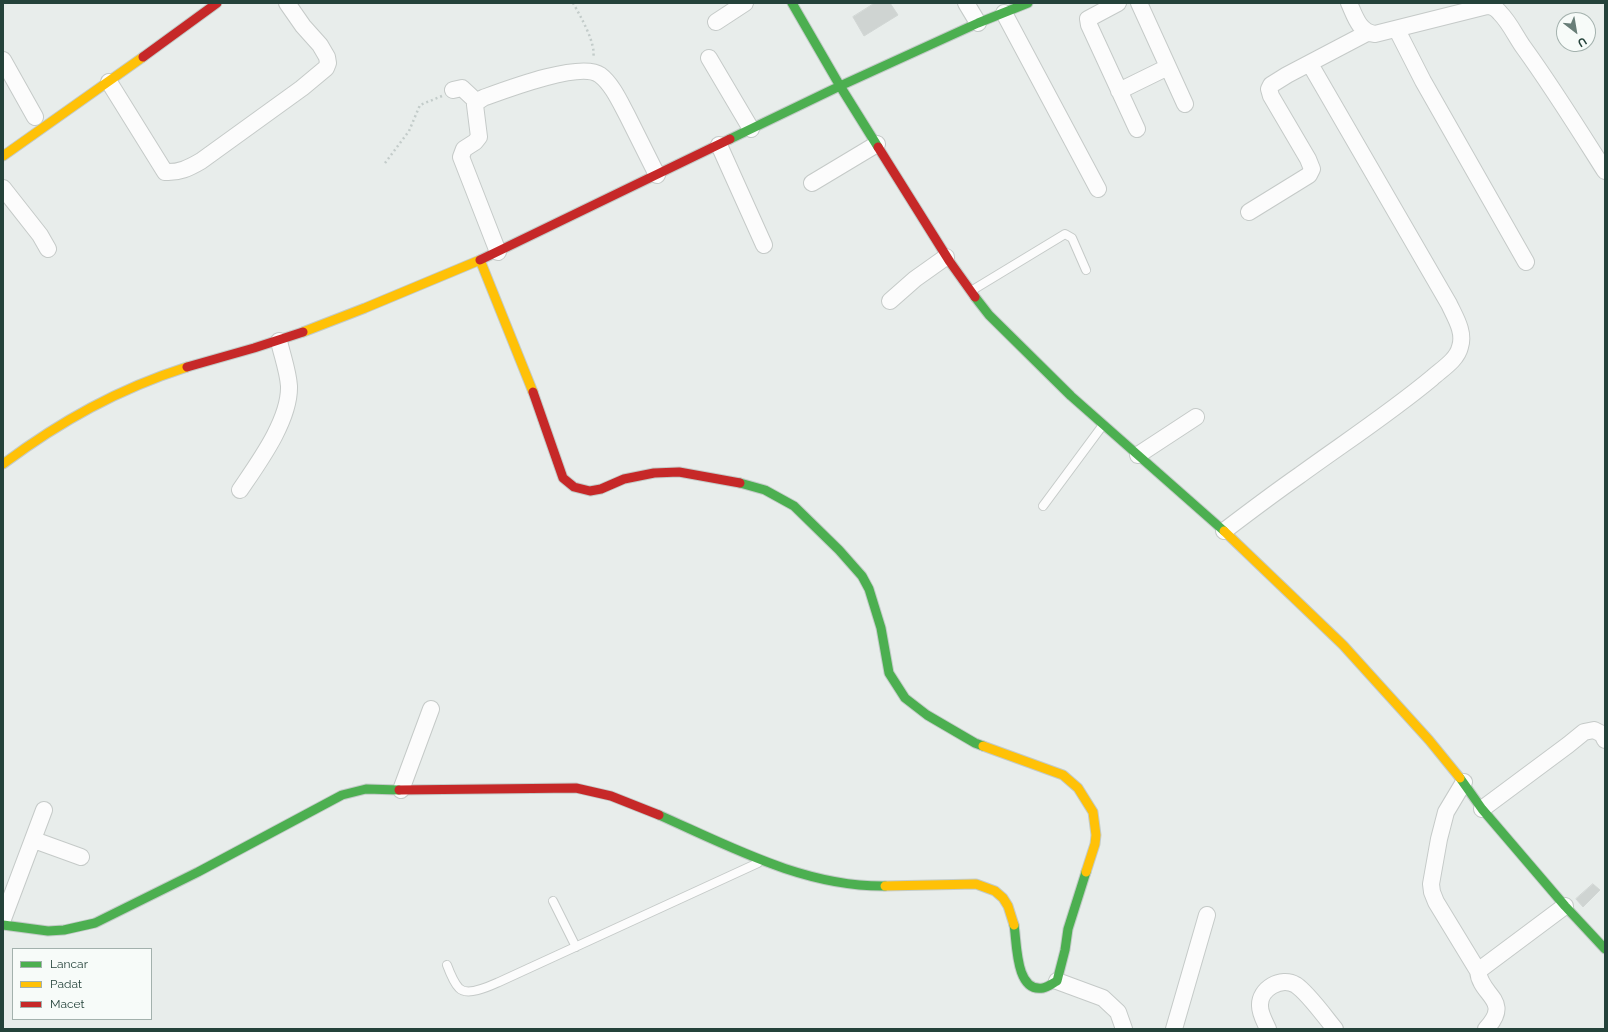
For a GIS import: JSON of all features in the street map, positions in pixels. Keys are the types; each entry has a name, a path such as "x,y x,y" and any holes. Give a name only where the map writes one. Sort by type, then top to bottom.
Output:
{"main road":[{"path":"3,156 109,82 217,3"},
{"path":"792,3 840,86 946,257 989,315 1035,362 1224,531 1343,645 1429,740 1464,782 1482,808 1565,906 1605,949"},
{"path":"3,464 20,450 81,412 132,386 166,374 279,341 379,302 480,260 840,86 978,23 1028,3"},
{"path":"3,925 38,930 56,930 81,927 95,923 198,872 342,794 366,788 401,790 562,787 592,791 611,796 658,814 762,861 830,881 858,885 976,884 992,890 998,893 1012,914 1019,968 1026,982 1040,988 1057,982 1065,950 1068,929 1095,844 1096,835 1093,812 1084,795 1063,776 1039,764 1001,753 975,743 927,715 905,698 889,673 881,628 869,589 862,576 839,550 794,506 781,498 764,490 710,476 679,472 624,479 596,490 579,490 569,484 563,478 538,404 480,260"}],"street":[{"path":"109,82 165,172 174,173 186,169 201,161 302,88 326,68 328,63 324,51 287,3"},
{"path":"716,22 745,3"},
{"path":"966,3 978,23"},
{"path":"1118,3 1088,19 1088,25 1137,129"},
{"path":"1139,3 1185,104"},
{"path":"1348,3 1360,26 1367,33"},
{"path":"1249,212 1309,175 1312,169 1308,159 1271,96 1269,89 1277,81 1367,33 1375,34 1397,30 1495,5 1549,82 1605,171"},
{"path":"1004,13 1098,188"},
{"path":"1397,30 1423,81 1526,262"},
{"path":"709,58 752,129"},
{"path":"3,60 35,117"},
{"path":"1224,531 1406,399 1457,354 1462,338 1459,326 1449,304 1310,64"},
{"path":"1119,91 1168,67"},
{"path":"477,102 492,95 551,76 590,70 600,74 614,92 657,175"},
{"path":"453,90 462,88 477,102"},
{"path":"477,102 475,110 479,137 475,142 464,149 461,157 498,252"},
{"path":"719,144 764,245"},
{"path":"812,183 877,144"},
{"path":"3,188 43,239 48,249"},
{"path":"890,302 946,257"},
{"path":"240,490 266,450 283,418 288,402 289,385 279,341"},
{"path":"1138,455 1196,417"},
{"path":"401,790 431,709"},
{"path":"1482,808 1584,732 1594,730 1602,734 1605,740"},
{"path":"1464,782 1446,812 1431,884 1436,902 1478,970 1480,979 1497,1006 1496,1017 1486,1029"},
{"path":"3,919 34,840 44,810"},
{"path":"34,840 81,857"},
{"path":"1478,970 1565,906"},
{"path":"1174,1029 1207,915"},
{"path":"1057,982 1103,998 1118,1012 1124,1029"},
{"path":"1268,1029 1263,1019 1260,1006 1262,997 1273,985 1287,982 1296,985 1319,1008 1335,1029"}],"lane":[{"path":"970,291 1065,234 1072,238 1086,270"},
{"path":"1043,506 1103,424"},
{"path":"447,965 459,988 464,991 477,990 576,947 762,861"},
{"path":"553,901 576,947"}],"path":[{"path":"573,3 590,36 595,53 590,70"},
{"path":"386,163 409,131 420,106 453,90"}],"building":[{"path":"875,3 890,3 898,15 864,36 853,17"},
{"path":"1593,884 1600,890 1583,907 1576,899"}],"traffic: fast":[{"path":"792,3 840,86 978,23 1028,3"},
{"path":"730,139 840,86 878,147"},
{"path":"975,297 989,315 1071,396 1224,531"},
{"path":"740,483 765,490 794,506 839,550 862,576 869,589 881,628 889,673 905,698 927,715 975,743 983,746"},
{"path":"1460,778 1482,809 1565,906 1605,949"},
{"path":"3,925 48,931 64,930 95,923 198,872 342,795 366,789 399,790"},
{"path":"659,815 741,852 797,872 826,880 855,885 885,886"},
{"path":"1014,925 1019,964 1027,983 1034,987 1043,988 1057,981 1065,950 1068,929 1086,872"}],"traffic: slow":[{"path":"3,156 143,57"},
{"path":"303,332 480,260 533,392"},
{"path":"3,464 25,448 91,408 137,385 187,367"},
{"path":"1224,531 1343,645 1429,740 1460,778"},
{"path":"983,746 1063,775 1078,788 1093,812 1096,835 1095,844 1086,872"},
{"path":"885,886 976,884 995,891 1003,898 1008,906 1014,925"}],"traffic: jam":[{"path":"143,57 217,3"},
{"path":"480,260 730,139"},
{"path":"878,147 950,262 975,297"},
{"path":"187,367 303,332"},
{"path":"533,392 563,478 574,487 590,491 601,489 624,479 654,473 679,472 740,483"},
{"path":"399,790 576,788 611,796 659,815"}]}
